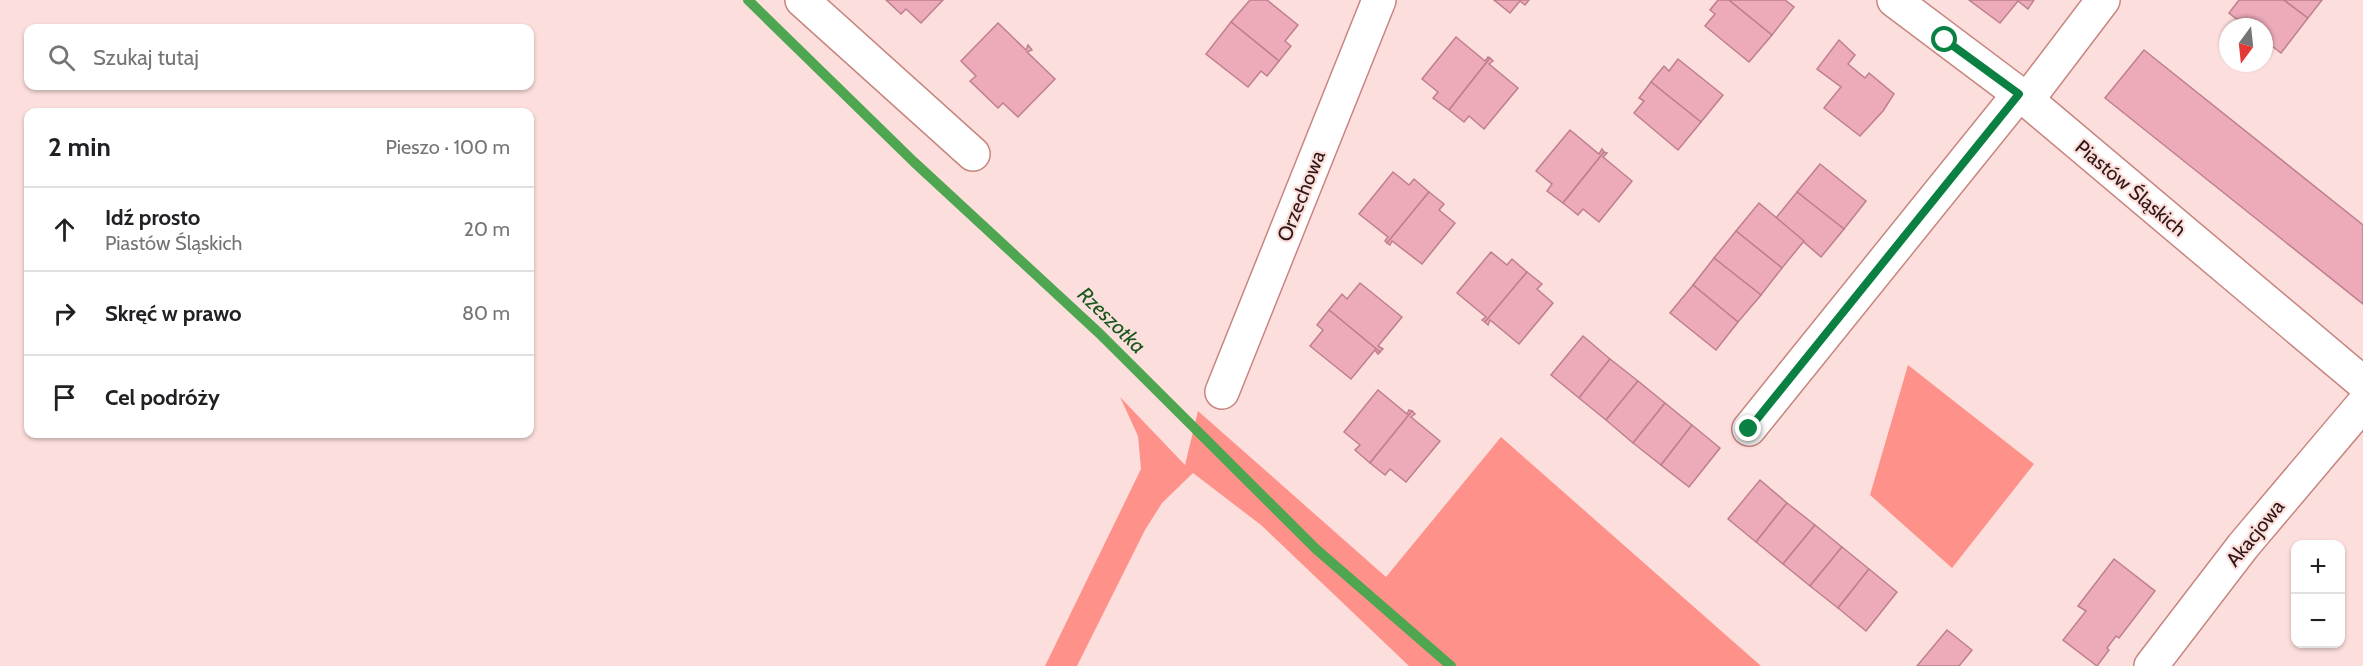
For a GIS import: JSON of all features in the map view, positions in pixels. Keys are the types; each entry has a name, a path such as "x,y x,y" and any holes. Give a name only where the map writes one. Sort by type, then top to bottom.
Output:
{"street":[{"path":"802,0 973,154"},
{"name":"Orzechowa","path":"1222,392 1379,0"},
{"name":"Piastów Śląskich","path":"1894,0 2023,97 2363,383"},
{"path":"1749,429 2103,0"},
{"name":"Akacjowa","path":"2151,666 2243,546 2363,404"}],"shaded area":[{"path":"1908,365 2034,464 1952,568 1870,495"},
{"path":"1120,397 1185,465 1198,411 1386,577 1501,437 1761,666 1409,666 1261,525 1193,473 1162,503 1145,530 1077,666 1045,666 1141,469 1138,436"}],"building":[{"path":"886,0 943,0 921,23 906,9 901,14"},
{"path":"1250,0 1267,0 1298,25 1285,41 1291,46 1279,61 1231,22"},
{"path":"1494,0 1529,0 1525,5 1520,1 1510,13"},
{"path":"1718,0 1729,0 1772,35 1749,62 1705,26 1715,14 1710,10"},
{"path":"1729,0 1785,0 1794,7 1772,35"},
{"path":"1969,0 2034,0 2028,9 2018,1 2000,23"},
{"path":"2239,0 2284,0 2308,18 2281,53 2273,47 2273,18 2235,18 2229,13"},
{"path":"2284,0 2322,0 2308,18"},
{"path":"1231,22 1279,61 1267,76 1261,71 1248,87 1206,54"},
{"path":"998,23 1026,50 1028,45 1032,50 1027,52 1055,79 1018,117 1003,103 998,108 970,81 976,76 961,61"},
{"path":"1456,37 1485,61 1488,57 1490,58 1449,110 1433,98 1438,92 1422,79"},
{"path":"1839,40 1855,55 1848,64 1865,78 1869,73 1894,94 1883,111 1860,136 1824,108 1841,87 1817,69"},
{"path":"2144,50 2363,225 2363,304 2105,98"},
{"path":"1490,58 1493,61 1489,64 1518,88 1484,129 1469,116 1464,122 1449,110"},
{"path":"1678,59 1723,95 1701,122 1651,82 1664,66 1669,71"},
{"path":"1651,82 1701,122 1678,150 1634,113 1644,101 1639,98"},
{"path":"1570,130 1599,154 1602,149 1604,152 1563,203 1547,191 1552,184 1536,171"},
{"path":"1604,152 1607,153 1603,157 1632,181 1599,222 1583,209 1578,215 1563,203"},
{"path":"1820,164 1866,201 1844,229 1797,192"},
{"path":"1393,172 1409,185 1414,179 1429,192 1387,243 1385,241 1388,237 1359,214"},
{"path":"1429,192 1444,204 1439,210 1455,223 1422,264 1392,241 1390,245 1387,243"},
{"path":"1797,192 1844,229 1821,257 1776,218"},
{"path":"1759,203 1804,241 1782,268 1736,231"},
{"path":"1736,231 1782,268 1761,295 1714,258"},
{"path":"1491,252 1507,265 1512,259 1527,272 1485,322 1482,320 1486,317 1457,293"},
{"path":"1714,258 1761,295 1738,322 1693,285"},
{"path":"1527,272 1542,284 1537,289 1553,303 1519,344 1490,320 1488,325 1485,322"},
{"path":"1360,283 1402,317 1378,346 1383,349 1380,352 1329,310 1342,294 1347,299"},
{"path":"1693,285 1738,322 1716,350 1670,313"},
{"path":"1329,310 1380,352 1378,354 1375,350 1351,379 1310,346 1323,330 1317,325"},
{"path":"1583,336 1610,359 1579,398 1551,375"},
{"path":"1610,359 1638,381 1606,420 1579,398"},
{"path":"1638,381 1665,403 1633,443 1606,420"},
{"path":"1378,390 1407,414 1409,410 1412,411 1370,463 1355,450 1360,445 1344,432"},
{"path":"1665,403 1692,425 1661,465 1633,443"},
{"path":"1412,411 1415,414 1411,417 1440,441 1406,482 1390,469 1385,475 1370,463"},
{"path":"1692,425 1720,448 1689,487 1661,465"},
{"path":"1760,480 1787,503 1756,542 1728,519"},
{"path":"1787,503 1815,525 1783,564 1756,542"},
{"path":"1815,525 1842,547 1810,586 1783,564"},
{"path":"1842,547 1869,569 1838,608 1810,586"},
{"path":"2114,559 2155,591 2119,638 2116,636 2097,666 2063,640 2086,611 2078,606"},
{"path":"1869,569 1897,592 1866,631 1838,608"},
{"path":"1947,630 1972,650 1959,666 1917,666"}],"waterway":[{"name":"Rzeszotka","path":"748,0 914,162 1099,333 1316,549 1451,666"}],"route":[{"path":"1749,429 2019,94 1945,40"}]}
